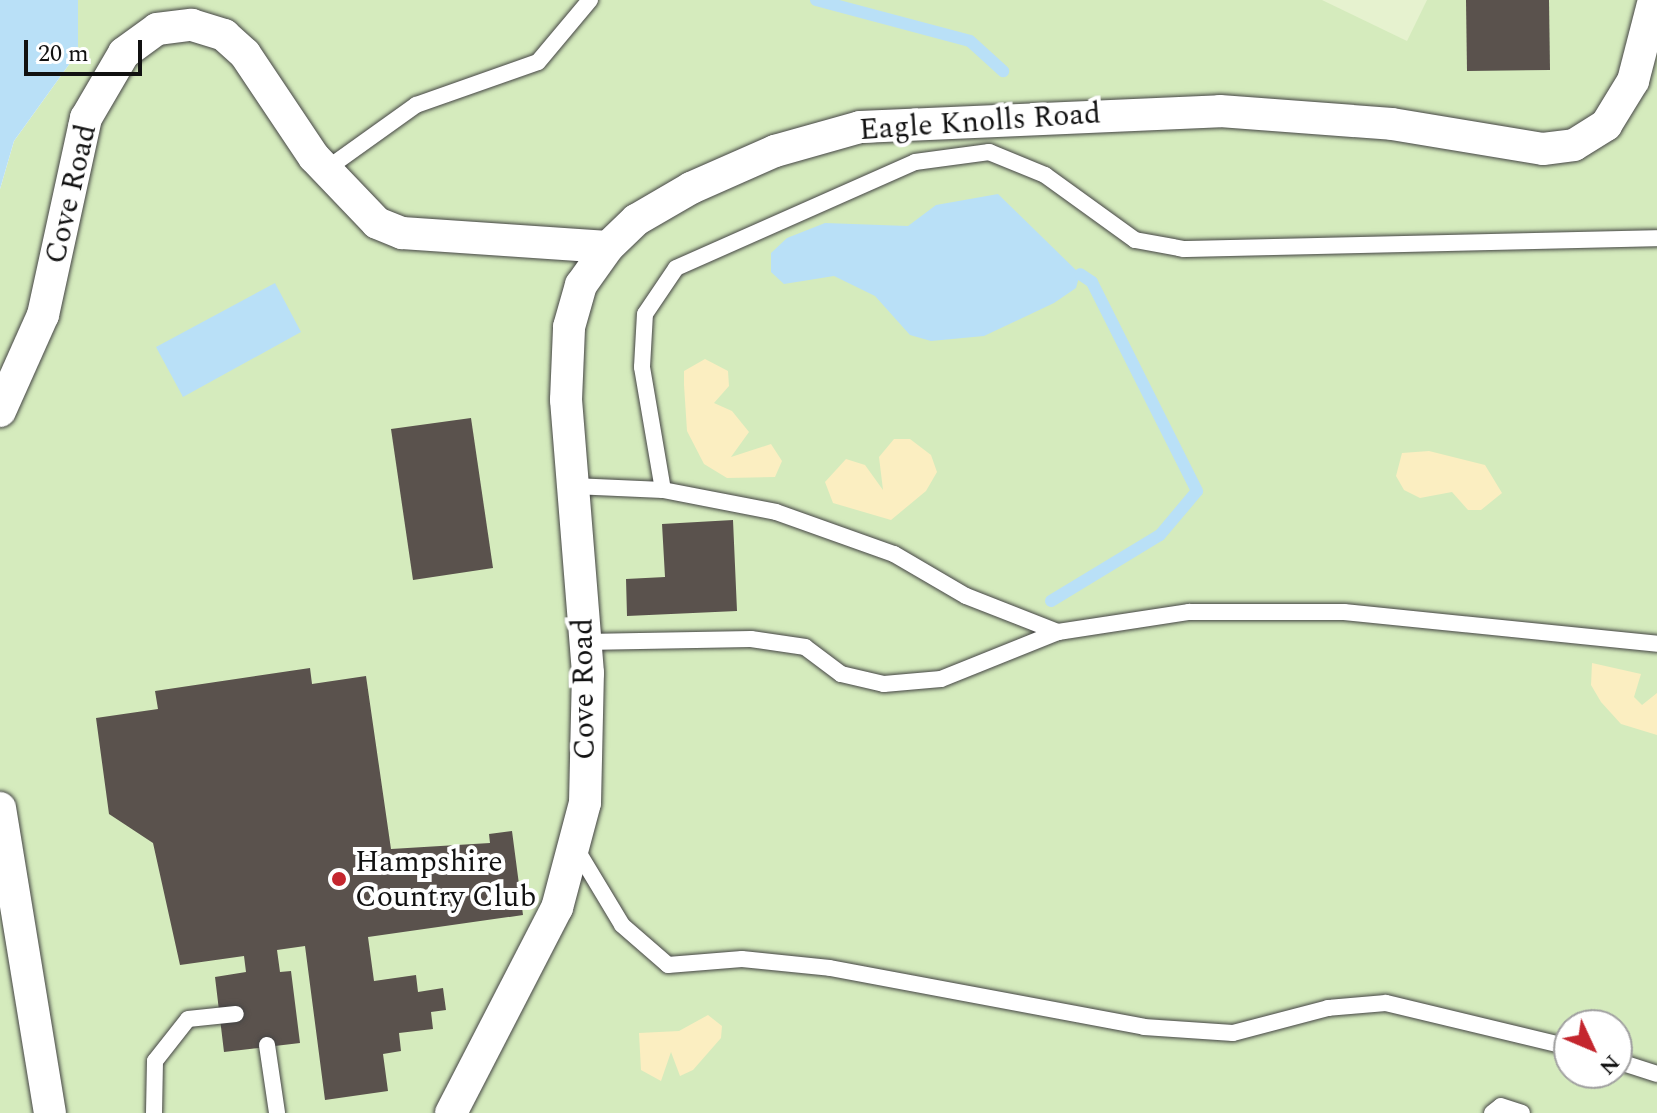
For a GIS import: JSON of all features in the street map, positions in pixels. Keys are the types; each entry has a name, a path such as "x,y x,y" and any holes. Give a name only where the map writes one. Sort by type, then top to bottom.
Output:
{"street":[{"name":"Eagle Knolls Road","path":"608,247 636,220 691,188 775,151 860,127 1220,111 1392,124 1543,149 1574,145 1606,125 1633,81 1654,0"},
{"name":"Cove Road","path":"0,411 43,315 86,118 124,53 157,29 192,25 224,35 245,54 325,170"},
{"path":"325,170 377,223 402,233 608,247"},
{"name":"Cove Road","path":"451,1113 557,908 585,803 585,642 573,486 569,327 581,285 608,247"},
{"path":"1,828 50,1113"}],"lane":[{"path":"325,170 416,105 538,62 590,0"},
{"path":"663,490 642,367 645,314 676,268 915,162 989,152 1045,175 1135,240 1184,249 1657,238"},
{"path":"573,486 663,490 776,512 894,554 966,596 1058,632"},
{"path":"585,642 751,639 805,647 841,674 884,684 941,679 1058,632 1189,612 1344,612 1657,644"},
{"path":"574,844 622,925 668,965 742,959 830,968 1144,1027 1233,1033 1328,1008 1386,1003 1553,1043"},
{"path":"154,1113 155,1061 188,1019 236,1014"},
{"path":"267,1045 277,1113"},
{"path":"1633,1066 1657,1074"},
{"path":"1492,1113 1501,1106 1522,1113"}],"green space":[{"name":"Hampshire Country Club","path":"78,0 1657,0 1657,1113 0,1113 0,189 14,141 78,52"},
{"path":"1322,0 1427,0 1407,41"}],"sand":[{"path":"705,359 728,371 729,386 714,403 732,411 749,432 731,457 771,444 782,461 775,477 727,478 704,464 687,431 684,371"},
{"path":"894,439 910,439 931,455 937,472 926,491 891,520 833,503 825,482 846,459 865,465 883,490 879,457"},
{"path":"1429,451 1485,465 1502,493 1481,510 1468,510 1452,492 1420,498 1404,490 1396,476 1402,453"},
{"path":"1592,663 1641,674 1634,697 1642,705 1657,693 1657,735 1621,724 1601,702 1591,685"},
{"path":"708,1015 722,1026 721,1038 693,1070 680,1076 671,1052 661,1081 641,1070 639,1033 679,1031"}],"water":[{"path":"0,0 78,0 78,52 14,141 0,189"},
{"path":"998,194 1080,274 1076,288 1054,303 984,336 931,341 910,335 875,296 834,276 784,284 771,272 771,253 787,238 825,223 908,226 936,205"},
{"path":"275,283 301,332 183,397 156,347"}],"building":[{"path":"1466,0 1549,0 1550,70 1467,71"},
{"path":"471,418 493,568 413,580 391,429"},
{"path":"733,520 737,611 627,616 626,579 665,577 662,524"},
{"name":"Hampshire Country Club","path":"310,668 312,684 366,676 391,849 490,843 489,834 512,831 523,915 368,937 374,981 416,975 418,992 443,988 446,1010 431,1012 433,1029 399,1033 401,1051 383,1054 388,1091 325,1100 305,946 277,950 280,972 291,971 300,1043 224,1052 215,977 246,972 244,956 180,965 153,843 109,814 96,718 158,709 155,691"}],"waterway":[{"path":"816,0 970,41 1003,71"},
{"path":"1051,601 1160,535 1197,491 1092,282 1080,274"}],"place":[{"name":"Hampshire Country Club","path":"339,879"}]}
